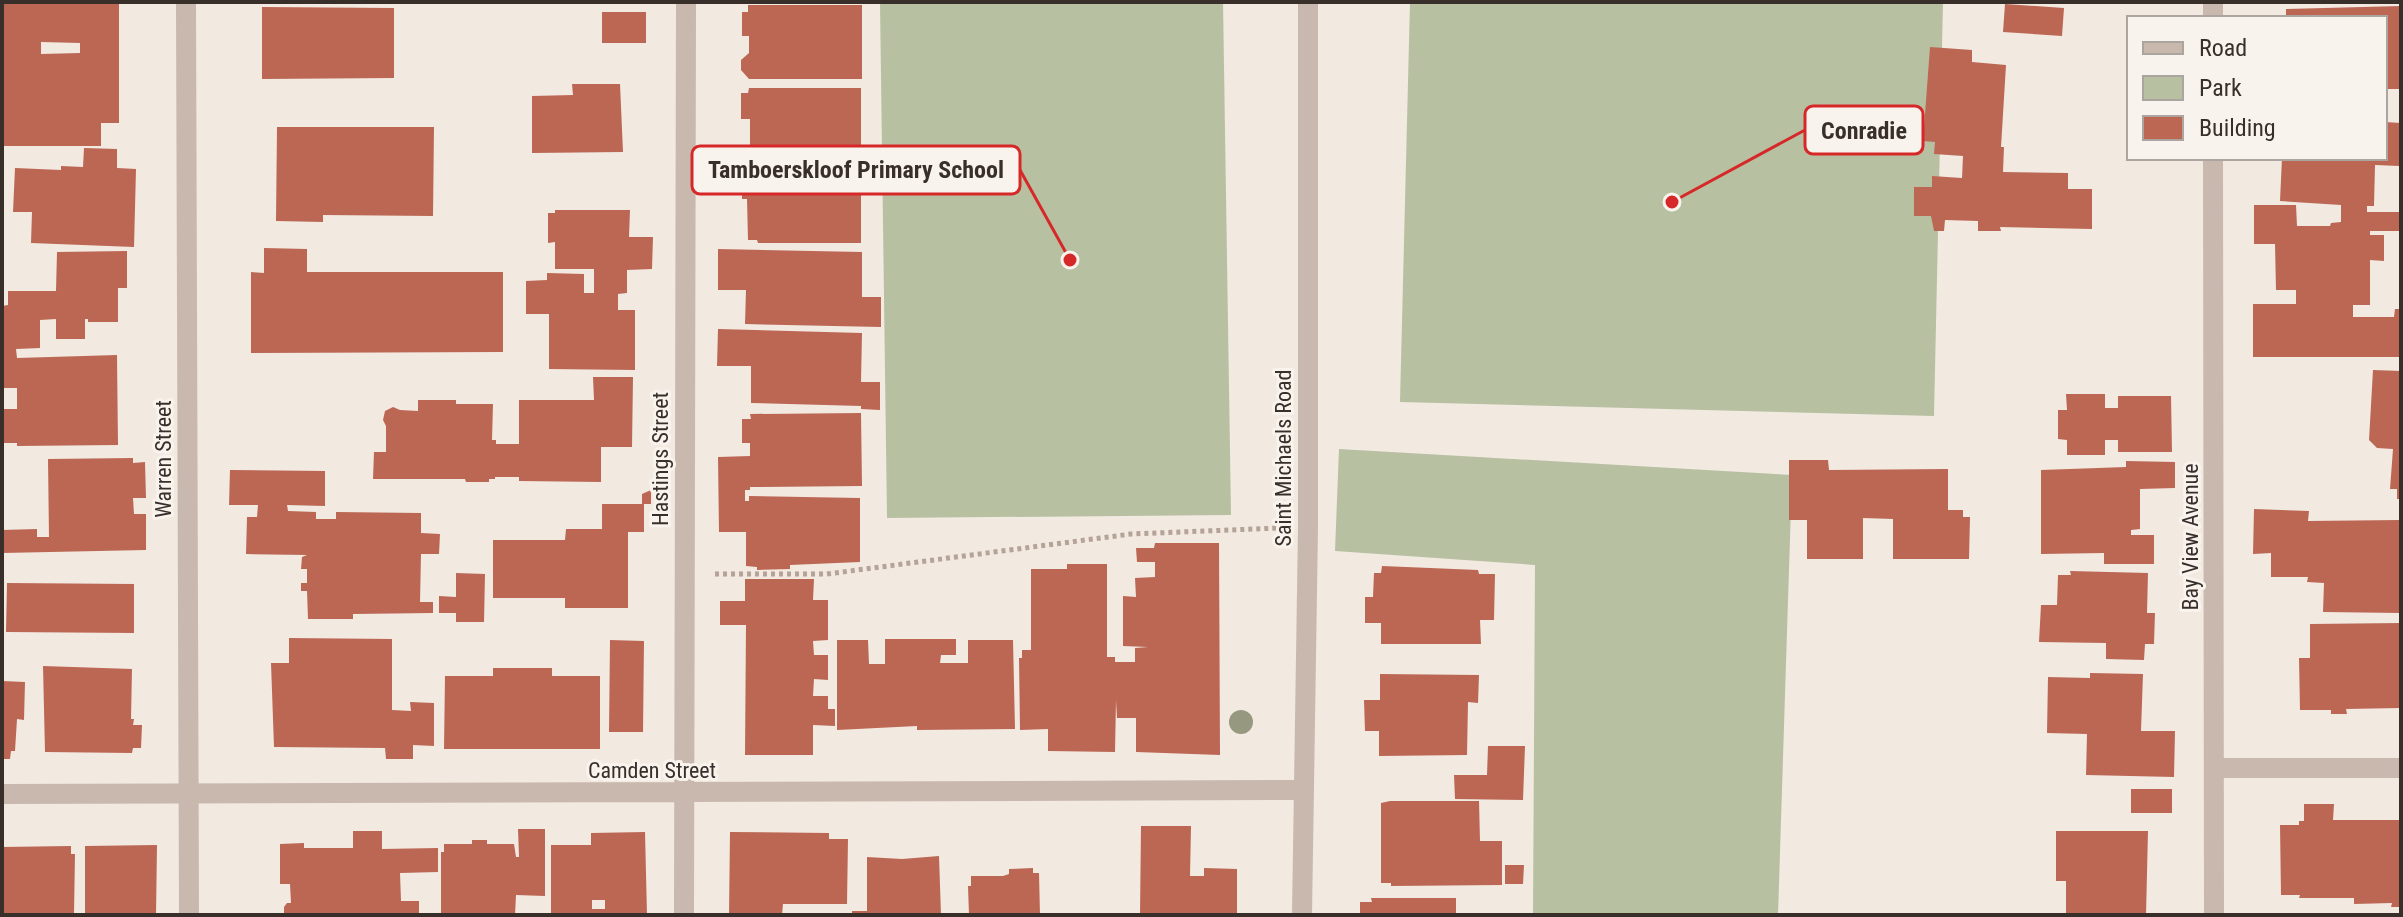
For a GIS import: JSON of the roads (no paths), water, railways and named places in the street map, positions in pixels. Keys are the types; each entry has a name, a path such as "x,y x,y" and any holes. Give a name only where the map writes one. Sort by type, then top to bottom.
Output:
{"street":[{"name":"Warren Street","path":"186,2 189,915"},
{"name":"Hastings Street","path":"684,915 686,2"},
{"name":"Saint Michaels Road","path":"1302,915 1308,527 1308,2"},
{"name":"Bay View Avenue","path":"2213,160 2214,915"},
{"path":"2214,768 2401,768"},
{"name":"Camden Street","path":"2,794 1303,790"}],"place":[{"name":"Conradie","path":"1672,202"},
{"name":"Tamboerskloof Primary School","path":"1070,260"}]}
